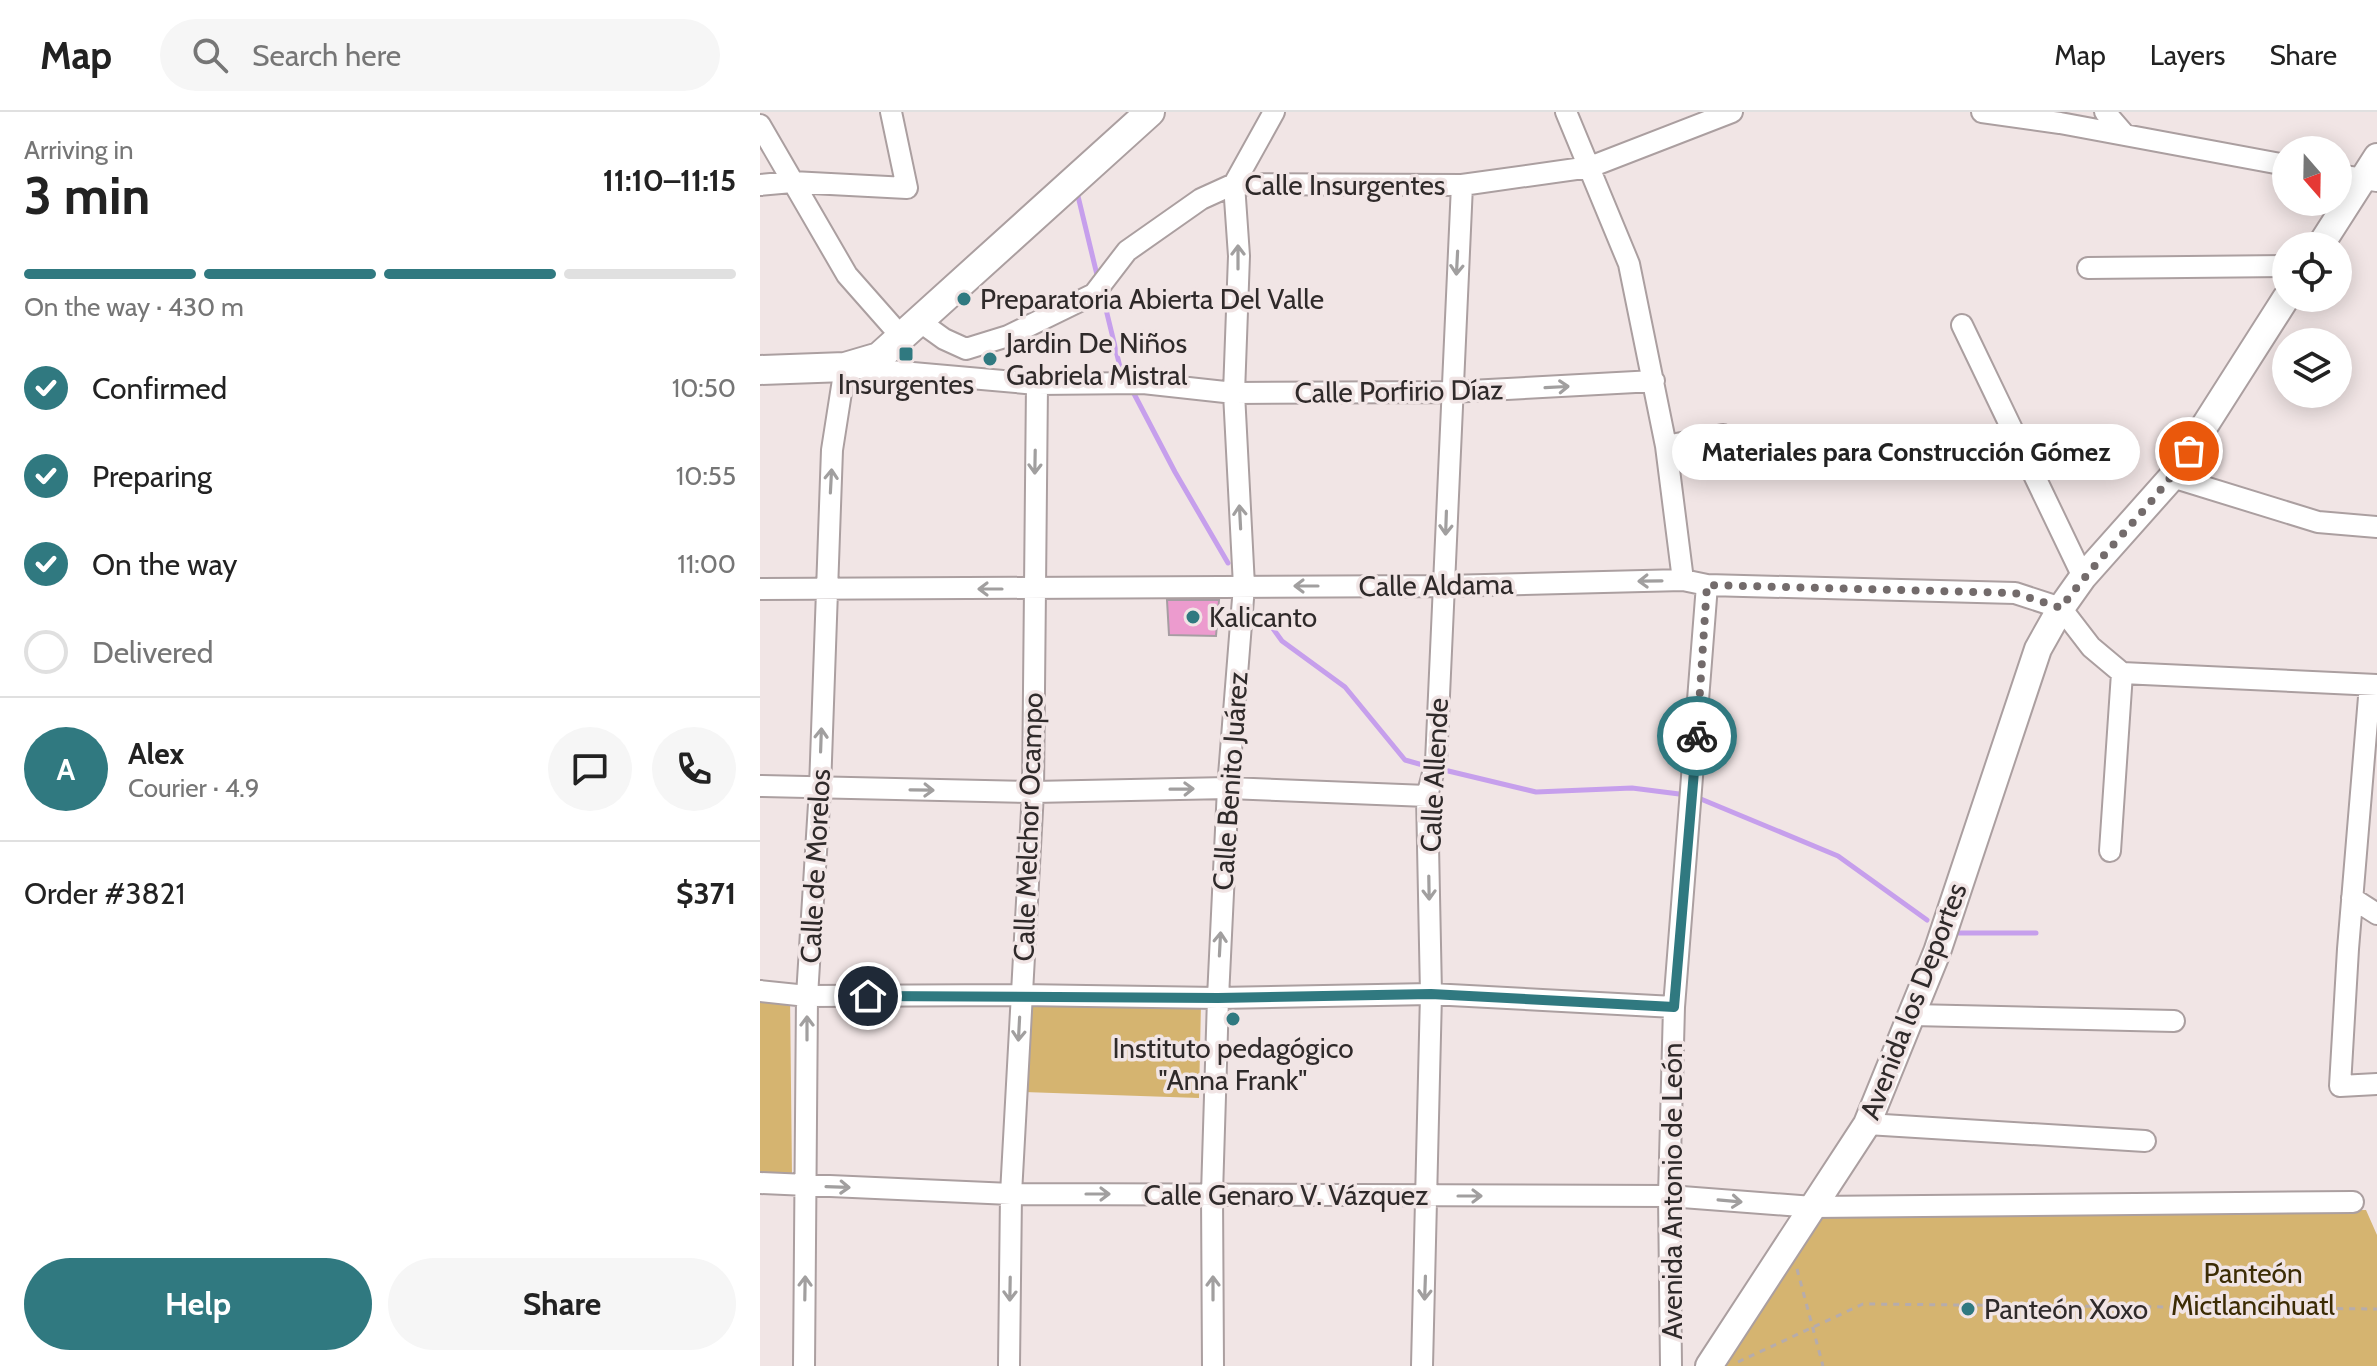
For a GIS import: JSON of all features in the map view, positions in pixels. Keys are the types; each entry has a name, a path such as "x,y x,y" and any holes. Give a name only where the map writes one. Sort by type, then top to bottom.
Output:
{"main road":[{"path":"760,370 845,367 879,357 905,324 1124,112"},
{"path":"905,324 1150,112"}],"street":[{"path":"760,185 792,182 907,188 891,112"},
{"path":"1234,184 1274,112"},
{"path":"1566,112 1629,264 1666,446 1683,580"},
{"name":"Calle Insurgentes","path":"905,324 966,349 1008,336 1094,294 1127,251 1201,199 1234,184 1462,185 1590,167 1732,112"},
{"path":"1982,112 2272,162"},
{"path":"2105,112 2125,135"},
{"path":"760,125 847,275 905,324"},
{"path":"2331,232 2371,181 2377,157"},
{"name":"Calle Benito Juárez","path":"1213,1366 1212,1194 1218,998 1228,788 1244,586 1234,393 1239,256 1234,184"},
{"name":"Calle Allende","path":"1422,1366 1431,994 1429,789 1436,762 1462,185"},
{"path":"2088,268 2272,266"},
{"name":"Avenida los Deportes","path":"1709,1366 1867,1124 1937,952 2038,649 2083,577 2172,477 2277,312"},
{"path":"1962,325 2083,577"},
{"path":"845,367 1037,384"},
{"name":"Calle de Morelos","path":"804,1366 807,996 820,788 832,450 845,367"},
{"name":"Calle Porfirio Díaz","path":"1037,384 1143,383 1234,393 1451,392 1654,381"},
{"name":"Calle Melchor Ocampo","path":"1009,1366 1011,1194 1033,792 1037,384"},
{"path":"1666,446 1723,435"},
{"path":"2172,477 2318,522 2377,527"},
{"name":"Calle Aldama","path":"760,589 1444,586 1683,580 1707,585 2015,593 2061,608"},
{"name":"Avenida Antonio de León","path":"1671,1366 1669,1196 1674,1007 1707,585"},
{"path":"2061,608 2091,647 2122,673 2373,685 2352,898 2340,1086 2377,1084"},
{"path":"2110,851 2122,673"},
{"path":"760,786 1033,792 1228,788 1429,789"},
{"path":"2352,898 2377,914"},
{"path":"760,991 807,996 1218,998 1431,994 1674,1007"},
{"path":"1912,1015 2174,1021"},
{"path":"1867,1124 2145,1141"},
{"name":"Calle Genaro V. Vázquez","path":"760,1183 1011,1194 1669,1196 1813,1207 2353,1202"}],"path":[{"path":"1790,1242 1823,1366"},
{"path":"1730,1366 1863,1304 2377,1309"}],"green space":[{"path":"760,993 790,994 792,1176 760,1176"},
{"path":"1027,1000 1201,1003 1199,1098 1024,1092"},
{"name":"Panteón Mictlancihuatl","path":"1813,1207 1865,1216 2366,1210 2377,1235 2377,1366 1709,1366"}],"building":[{"name":"Kalicanto","path":"1167,600 1219,600 1216,636 1169,635"}],"waterway":[{"path":"1077,192 1098,279"},
{"path":"1102,293 1120,367 1126,379"},
{"path":"1131,388 1228,563"},
{"path":"1263,615 1282,641 1345,687 1405,760 1430,767"},
{"path":"1440,769 1536,792 1632,788 1687,795"},
{"path":"1696,797 1838,856 1927,920"},
{"path":"1959,933 2036,933"}],"way so far":[{"path":"1697,736 1707,585 2015,593 2061,608 2083,577 2172,477 2189,451"}],"place":[{"name":"Preparatoria Abierta Del Valle","path":"964,299"},
{"name":"Insurgentes","path":"906,354"},
{"name":"Jardin De Niños Gabriela Mistral","path":"990,359"},
{"name":"Materiales para Construcción Gómez","path":"2189,451"},
{"name":"Kalicanto","path":"1193,617"},
{"name":"Instituto pedagógico \"Anna Frank\"","path":"1233,1019"},
{"name":"Panteón Xoxo","path":"1968,1309"}],"route":[{"path":"868,996 1218,998 1431,994 1674,1007 1697,736"}]}
